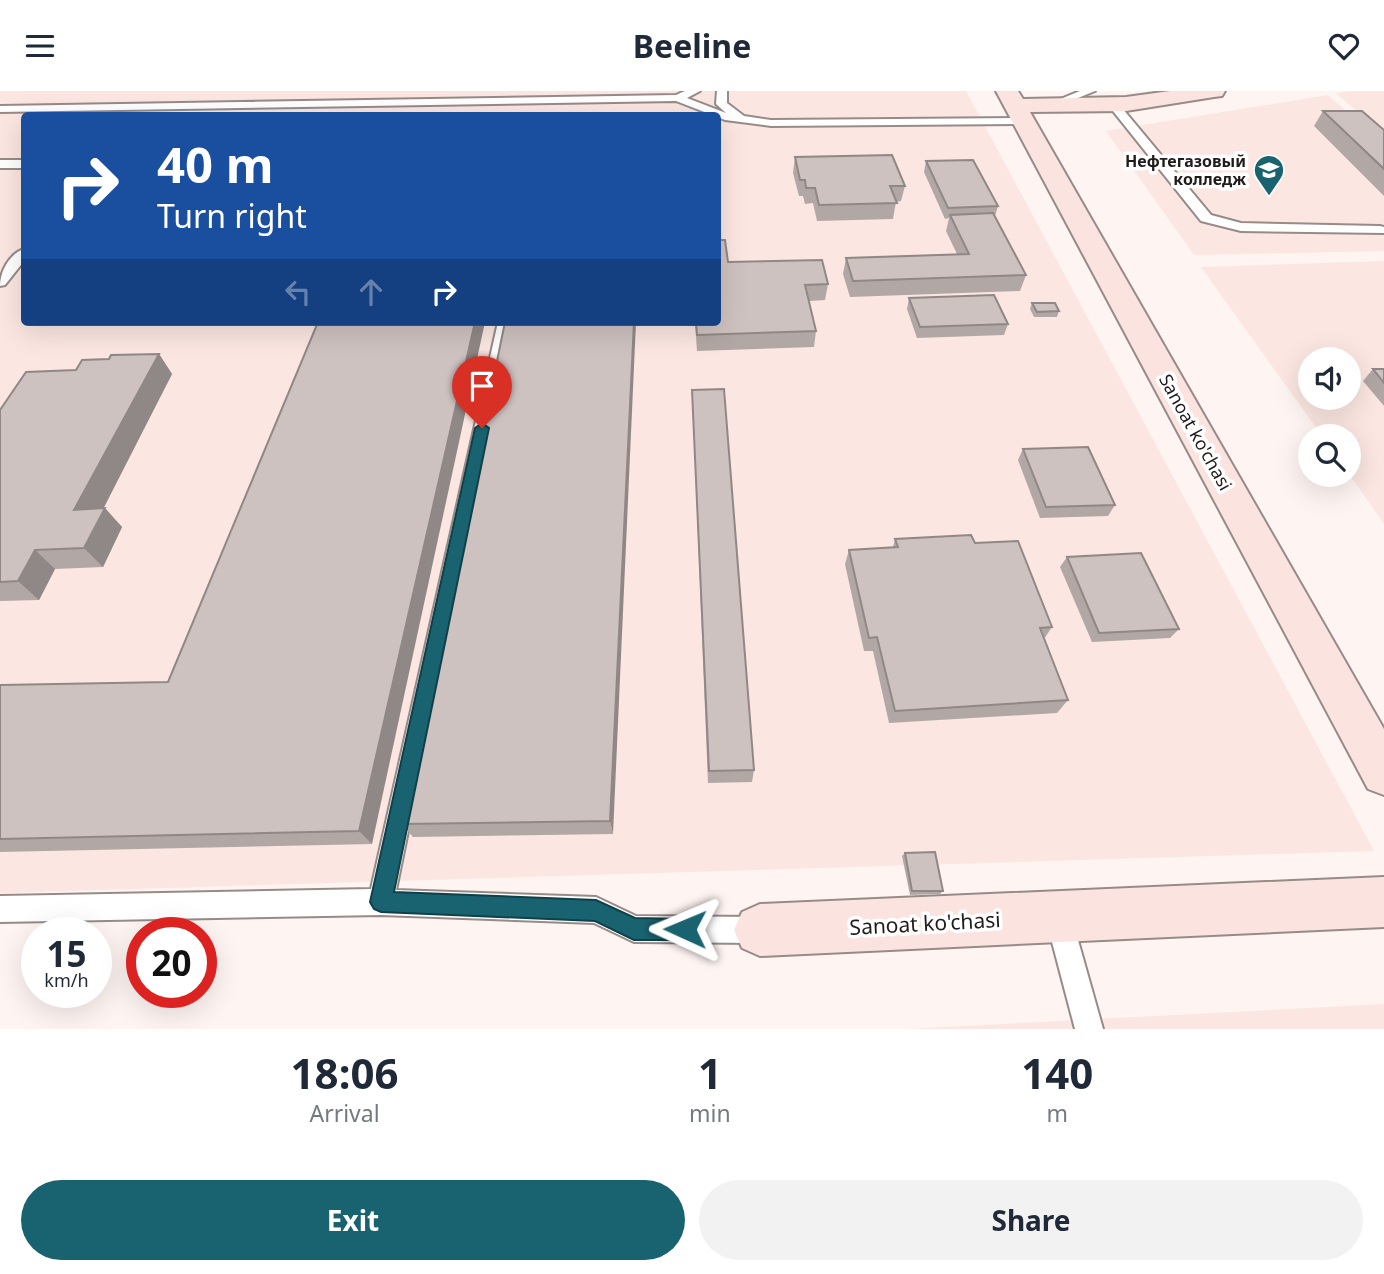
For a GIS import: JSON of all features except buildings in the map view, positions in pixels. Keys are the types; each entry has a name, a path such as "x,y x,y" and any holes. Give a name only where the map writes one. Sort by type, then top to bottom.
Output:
{"street":[{"path":"1025,106 1114,104 1214,91"},
{"name":"Sanoat ko'chasi","path":"1025,106 1384,773"},
{"name":"Sanoat ko'chasi","path":"760,930 1384,902"}],"lane":[{"path":"143,112 161,91"},
{"path":"400,103 404,91"},
{"path":"0,109 677,98 695,91"},
{"path":"722,91 721,104 746,121"},
{"path":"721,115 746,121 1025,106 1090,91"},
{"path":"677,98 713,112"},
{"path":"588,112 590,99"},
{"path":"365,112 368,103"},
{"path":"1114,104 1206,218 1241,227 1380,230"},
{"path":"0,164 21,164"},
{"path":"0,282 21,257"},
{"path":"381,902 504,326"},
{"path":"0,909 381,902 596,910 634,929 760,930"},
{"path":"1059,917 1089,1029"}],"shaded area":[{"path":"0,91 966,91 1374,851 0,893"},
{"path":"1384,91 1384,135 1336,93"},
{"name":"Нефтегазовый колледж","path":"1328,95 1384,144 1384,251 1194,255 1106,131"},
{"path":"1384,261 1384,524 1358,487 1361,487 1361,424 1313,424 1303,410 1361,410 1361,347 1298,347 1298,402 1201,267"},
{"path":"1384,1004 1384,1029 908,1029"}],"place":[{"name":"Нефтегазовый колледж","path":"1269,197"}],"route":[{"path":"482,428 381,902 596,910 634,929 685,929"}]}
